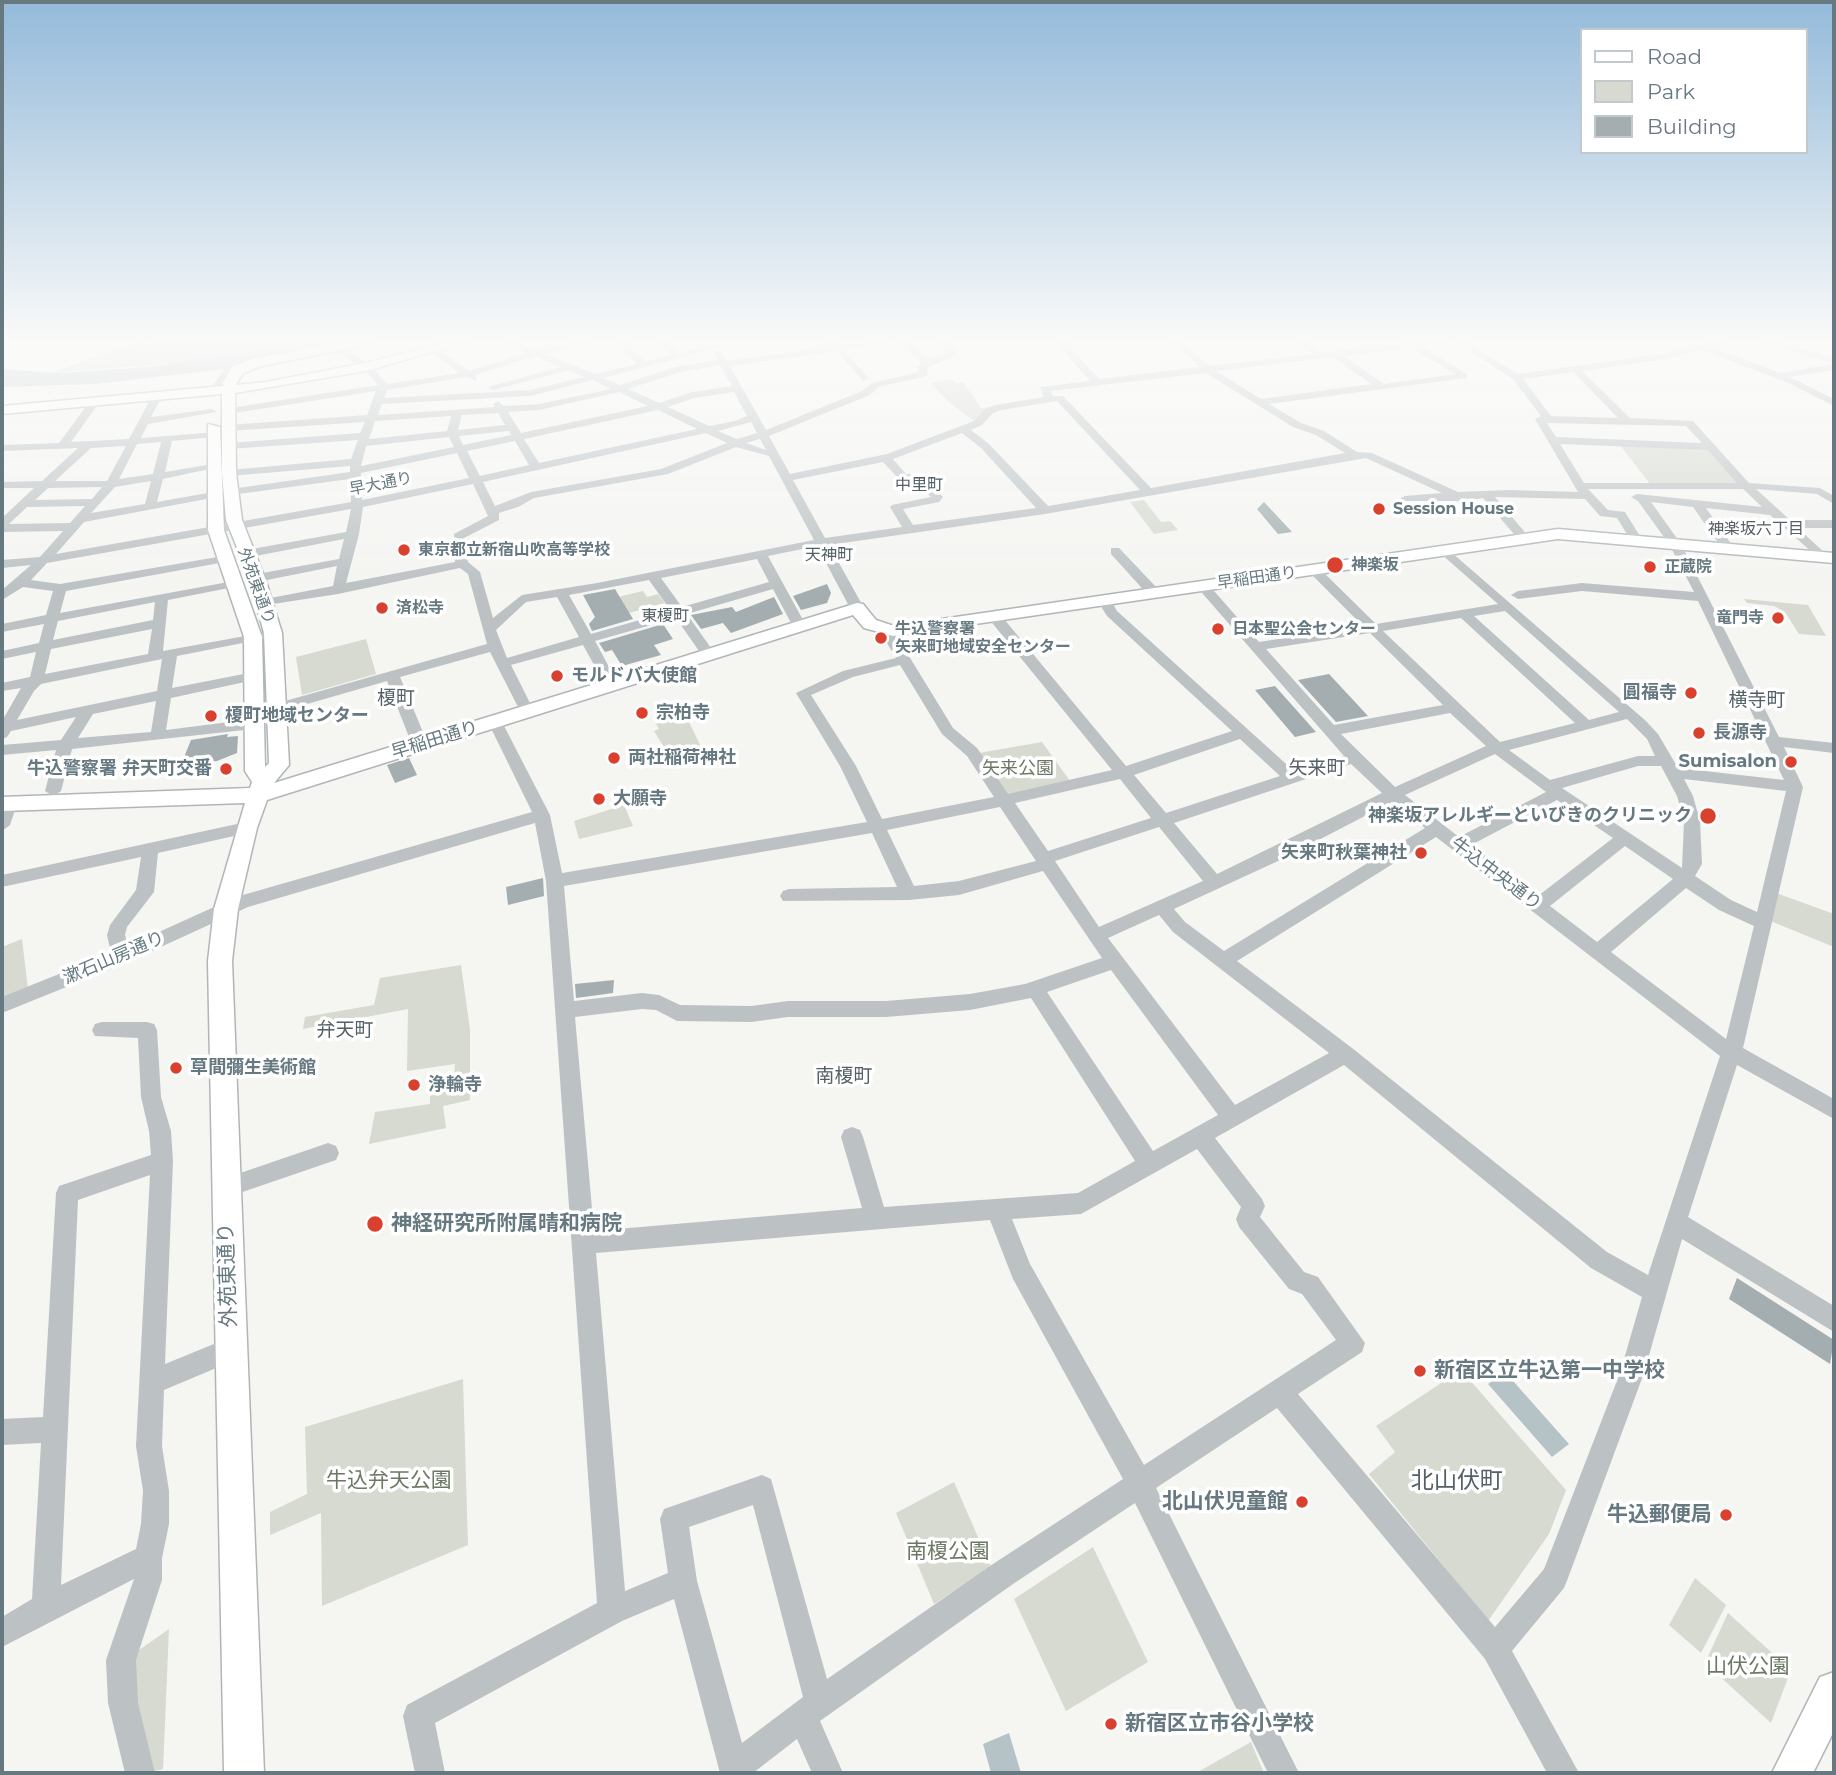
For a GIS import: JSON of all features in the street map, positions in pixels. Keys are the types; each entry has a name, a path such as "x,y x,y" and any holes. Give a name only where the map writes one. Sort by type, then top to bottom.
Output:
{"main road":[{"name":"外苑東通り","path":"213,424 213,495 225,525 245,554 257,578 273,633 279,765 260,789 246,828 226,909 220,1000 244,1773"},
{"name":"外苑東通り","path":"228,424 231,492 225,525 225,558 253,637 254,771 260,789"},
{"name":"早稲田通り","path":"886,631 1523,537 1559,534 1828,557"},
{"name":"早稲田通り","path":"4,800 53,791 260,789 417,737 832,609 857,608"},
{"name":"早稲田通り","path":"4,800 182,800 260,789 495,722 857,608"},
{"path":"857,608 870,624 886,631"},
{"path":"1792,1773 1834,1691"}],"street":[{"path":"63,445 79,424"},
{"path":"2,596 21,583 111,484 144,424"},
{"path":"228,428 286,424 281,442 266,469"},
{"path":"317,452 331,424"},
{"path":"338,590 353,534 357,502 355,470 370,424"},
{"path":"454,424 452,433 495,517 458,537 462,564"},
{"path":"511,424 535,464"},
{"path":"229,473 266,469 365,439 515,432 578,424"},
{"path":"585,424 592,433"},
{"path":"694,424 762,453 773,453"},
{"name":"早大通り","path":"2,564 357,502 722,424"},
{"path":"757,424 857,608"},
{"path":"492,512 514,505 531,495 664,472 762,433 793,424"},
{"path":"787,478 885,457 975,424"},
{"path":"1084,424 1148,491"},
{"path":"1295,424 1313,430 1355,455"},
{"path":"1543,424 1583,491 1604,513 1621,515 1637,541"},
{"path":"1690,424 1746,486 1828,557"},
{"path":"962,428 993,454 1045,510"},
{"path":"231,492 461,449 515,432"},
{"path":"2,448 88,445 213,433"},
{"path":"150,506 167,437"},
{"path":"1552,440 1711,447"},
{"path":"229,446 281,442 317,452 355,470"},
{"path":"2,526 88,445"},
{"name":"早大通り","path":"535,464 575,459 603,448"},
{"path":"488,630 522,599 562,594 821,542 1045,510 1355,455 1368,455 1461,498"},
{"path":"885,457 903,477 917,477 937,497 934,500 896,506 909,529"},
{"path":"575,459 589,483"},
{"path":"2,485 111,484 213,467"},
{"path":"1820,491 1833,483"},
{"path":"1405,499 1486,495 1559,496 1583,491 1746,486 1820,491 1834,501"},
{"path":"1583,491 1776,512"},
{"path":"2,526 77,523 213,495"},
{"path":"1486,495 1523,537"},
{"path":"1495,1649 1554,1578 1632,1373 1675,1222 1731,1054 1795,787 1675,544 1642,498"},
{"path":"23,504 95,502"},
{"path":"1698,505 1727,548"},
{"path":"1788,524 1834,524"},
{"name":"早大通り","path":"2,556 47,556 137,544 225,525"},
{"path":"245,554 353,534"},
{"path":"132,575 137,544"},
{"path":"1444,550 1630,713 1653,737 1670,767 1692,821 1693,864 1685,879 1598,952"},
{"path":"1115,551 1154,593"},
{"path":"761,554 796,620"},
{"path":"21,583 60,588 225,558"},
{"path":"257,578 346,561"},
{"path":"265,603 462,564 474,572 494,646 524,705"},
{"path":"1313,569 1370,628 1496,748 1551,790 1685,879 1725,905 1762,922"},
{"path":"652,575 704,648"},
{"path":"2,628 234,583"},
{"path":"503,663 777,584"},
{"name":"牛込中央通り","path":"1202,586 1354,758 1394,795 1731,1054 1834,1110"},
{"path":"1518,595 1582,587 1702,597"},
{"path":"3,730 28,688 36,681 60,588"},
{"path":"562,594 608,678"},
{"path":"158,736 164,694 159,623 162,597"},
{"path":"1104,600 1112,612 1292,778"},
{"path":"1255,647 1317,635 1507,607"},
{"path":"1464,614 1584,723"},
{"path":"994,617 1215,884"},
{"path":"2,655 159,623"},
{"path":"886,631 947,731 972,752 1096,936 1232,1118"},
{"path":"2,687 273,633"},
{"path":"276,708 494,646"},
{"path":"904,660 848,674 803,693 848,766 909,893"},
{"path":"3,730 254,676"},
{"path":"392,676 417,737"},
{"path":"1330,731 1453,708"},
{"path":"53,791 65,746 88,710"},
{"path":"1096,936 1215,884 1394,795 1496,748 1630,713"},
{"path":"495,722 542,815 555,881 612,1611"},
{"path":"2,750 65,746 253,724"},
{"path":"555,881 678,858 879,828 1122,773 1245,732"},
{"path":"1773,741 1834,748"},
{"path":"789,896 909,893 959,888 1045,862 1354,758"},
{"path":"1457,845 1551,790 1638,761 1795,787"},
{"path":"2,825 4,800"},
{"name":"漱石山房通り","path":"2,1005 121,957 226,909 542,815"},
{"path":"2,881 246,828"},
{"path":"1223,961 1436,829"},
{"path":"1538,906 1623,838"},
{"path":"121,957 116,934 119,925 145,892 150,849"},
{"path":"1161,907 1179,927 1345,1054 1599,1260 1654,1291"},
{"path":"567,1010 642,1001 659,1003 677,1013 751,1014 788,1009 886,1009 970,1002 1035,989 1114,961"},
{"path":"1035,989 1150,1165"},
{"path":"102,1030 147,1030 151,1097 160,1132 162,1161 149,1447 157,1504 148,1558 148,1580 121,1660 124,1703 140,1773"},
{"path":"583,1243 876,1217 1081,1203 1345,1054"},
{"path":"852,1137 876,1217"},
{"path":"828,1773 811,1709 762,1488 674,1519 683,1581 734,1769 811,1709 1139,1482 1353,1343 1310,1285 1297,1282 1247,1219 1254,1206 1201,1137"},
{"path":"225,1188 328,1153"},
{"path":"46,1606 67,1193 162,1161"},
{"path":"997,1210 1021,1271 1139,1482 1284,1773"},
{"path":"1675,1222 1834,1320"},
{"path":"153,1382 231,1349"},
{"path":"1278,1390 1495,1649 1564,1773"},
{"path":"2,1432 55,1429"},
{"path":"2,1633 46,1606 148,1558"},
{"path":"430,1773 412,1717 612,1611 683,1581"}],"green space":[{"path":"1620,445 1708,448 1741,485 1650,484"},
{"path":"1144,500 1161,522 1170,521 1178,530 1154,534 1130,502"},
{"path":"643,591 647,597 658,594 665,603 611,618 601,601"},
{"path":"1744,599 1808,605 1826,636 1799,634 1785,612 1774,606 1747,603"},
{"path":"366,639 376,674 302,695 296,657"},
{"path":"685,714 706,757 675,765 654,731 659,729 656,724"},
{"name":"矢来公園","path":"1042,742 1070,781 1005,795 979,753"},
{"path":"624,805 633,826 579,839 574,821"},
{"path":"1776,893 1834,914 1834,947 1768,920"},
{"path":"22,939 28,989 2,999 2,947"},
{"path":"461,965 470,1030 470,1100 443,1106 446,1128 369,1144 375,1112 430,1104 430,1086 454,1078 455,1064 407,1071 408,1009 303,1029 305,1017 374,1005 380,978"},
{"path":"1461,1370 1566,1490 1549,1534 1488,1621 1369,1474 1395,1452 1376,1426"},
{"name":"牛込弁天公園","path":"463,1379 468,1545 322,1606 321,1513 270,1535 270,1512 307,1494 305,1427"},
{"name":"南榎公園","path":"954,1482 991,1567 934,1604 896,1513"},
{"path":"1093,1547 1148,1662 1066,1711 1014,1599"},
{"path":"1695,1578 1726,1605 1701,1653 1669,1625"},
{"name":"山伏公園","path":"1728,1613 1791,1670 1771,1723 1705,1663"},
{"path":"169,1629 163,1769 146,1773 130,1683 132,1655"},
{"path":"1251,1742 1264,1773 1196,1773"}],"shaded area":[{"path":"1505,1372 1569,1444 1552,1457 1488,1384"},
{"path":"1009,1733 1021,1773 991,1773 983,1744"}],"building":[{"path":"1264,502 1292,532 1278,534 1257,509"},
{"path":"827,584 831,593 827,603 801,610 793,596"},
{"path":"615,589 633,619 592,631 589,624 595,617 583,595"},
{"path":"774,597 783,614 731,633 723,623 701,629 691,615 732,607 736,612"},
{"path":"663,624 673,639 654,645 661,655 622,666 612,650 605,652 599,643"},
{"path":"1329,674 1368,716 1336,722 1298,680"},
{"path":"1275,686 1316,732 1295,737 1255,690"},
{"path":"228,734 227,737 238,736 237,753 217,761 180,767 191,740"},
{"path":"409,758 417,775 395,783 387,765"},
{"path":"543,878 544,896 508,905 506,887"},
{"path":"614,980 613,993 576,998 575,984"},
{"path":"1737,1278 1834,1340 1830,1364 1729,1299"}],"place":[{"name":"Session House","path":"1379,509"},
{"name":"東京都立新宿山吹高等学校","path":"404,550"},
{"name":"神楽坂","path":"1335,565"},
{"name":"正蔵院","path":"1650,567"},
{"name":"済松寺","path":"382,608"},
{"name":"竜門寺","path":"1778,618"},
{"name":"日本聖公会センター","path":"1218,629"},
{"name":"牛込警察署 矢来町地域安全センター","path":"881,638"},
{"name":"モルドバ大使館","path":"557,676"},
{"name":"圓福寺","path":"1691,693"},
{"name":"宗柏寺","path":"642,713"},
{"name":"榎町地域センター","path":"211,716"},
{"name":"長源寺","path":"1699,733"},
{"name":"両社稲荷神社","path":"614,758"},
{"name":"Sumisalon","path":"1791,762"},
{"name":"牛込警察署 弁天町交番","path":"226,769"},
{"name":"大願寺","path":"599,799"},
{"name":"神楽坂アレルギーといびきのクリニック","path":"1708,816"},
{"name":"矢来町秋葉神社","path":"1421,853"},
{"name":"草間彌生美術館","path":"176,1068"},
{"name":"浄輪寺","path":"414,1085"},
{"name":"神経研究所附属晴和病院","path":"375,1224"},
{"name":"新宿区立牛込第一中学校","path":"1420,1371"},
{"name":"北山伏児童館","path":"1302,1502"},
{"name":"牛込郵便局","path":"1726,1515"},
{"name":"新宿区立市谷小学校","path":"1111,1724"}],"district":[{"name":"中里町","path":"919,485"},
{"name":"神楽坂六丁目","path":"1756,529"},
{"name":"天神町","path":"829,555"},
{"name":"東榎町","path":"665,616"},
{"name":"榎町","path":"396,698"},
{"name":"横寺町","path":"1757,700"},
{"name":"矢来町","path":"1317,768"},
{"name":"弁天町","path":"345,1030"},
{"name":"南榎町","path":"844,1076"},
{"name":"北山伏町","path":"1457,1481"}]}
